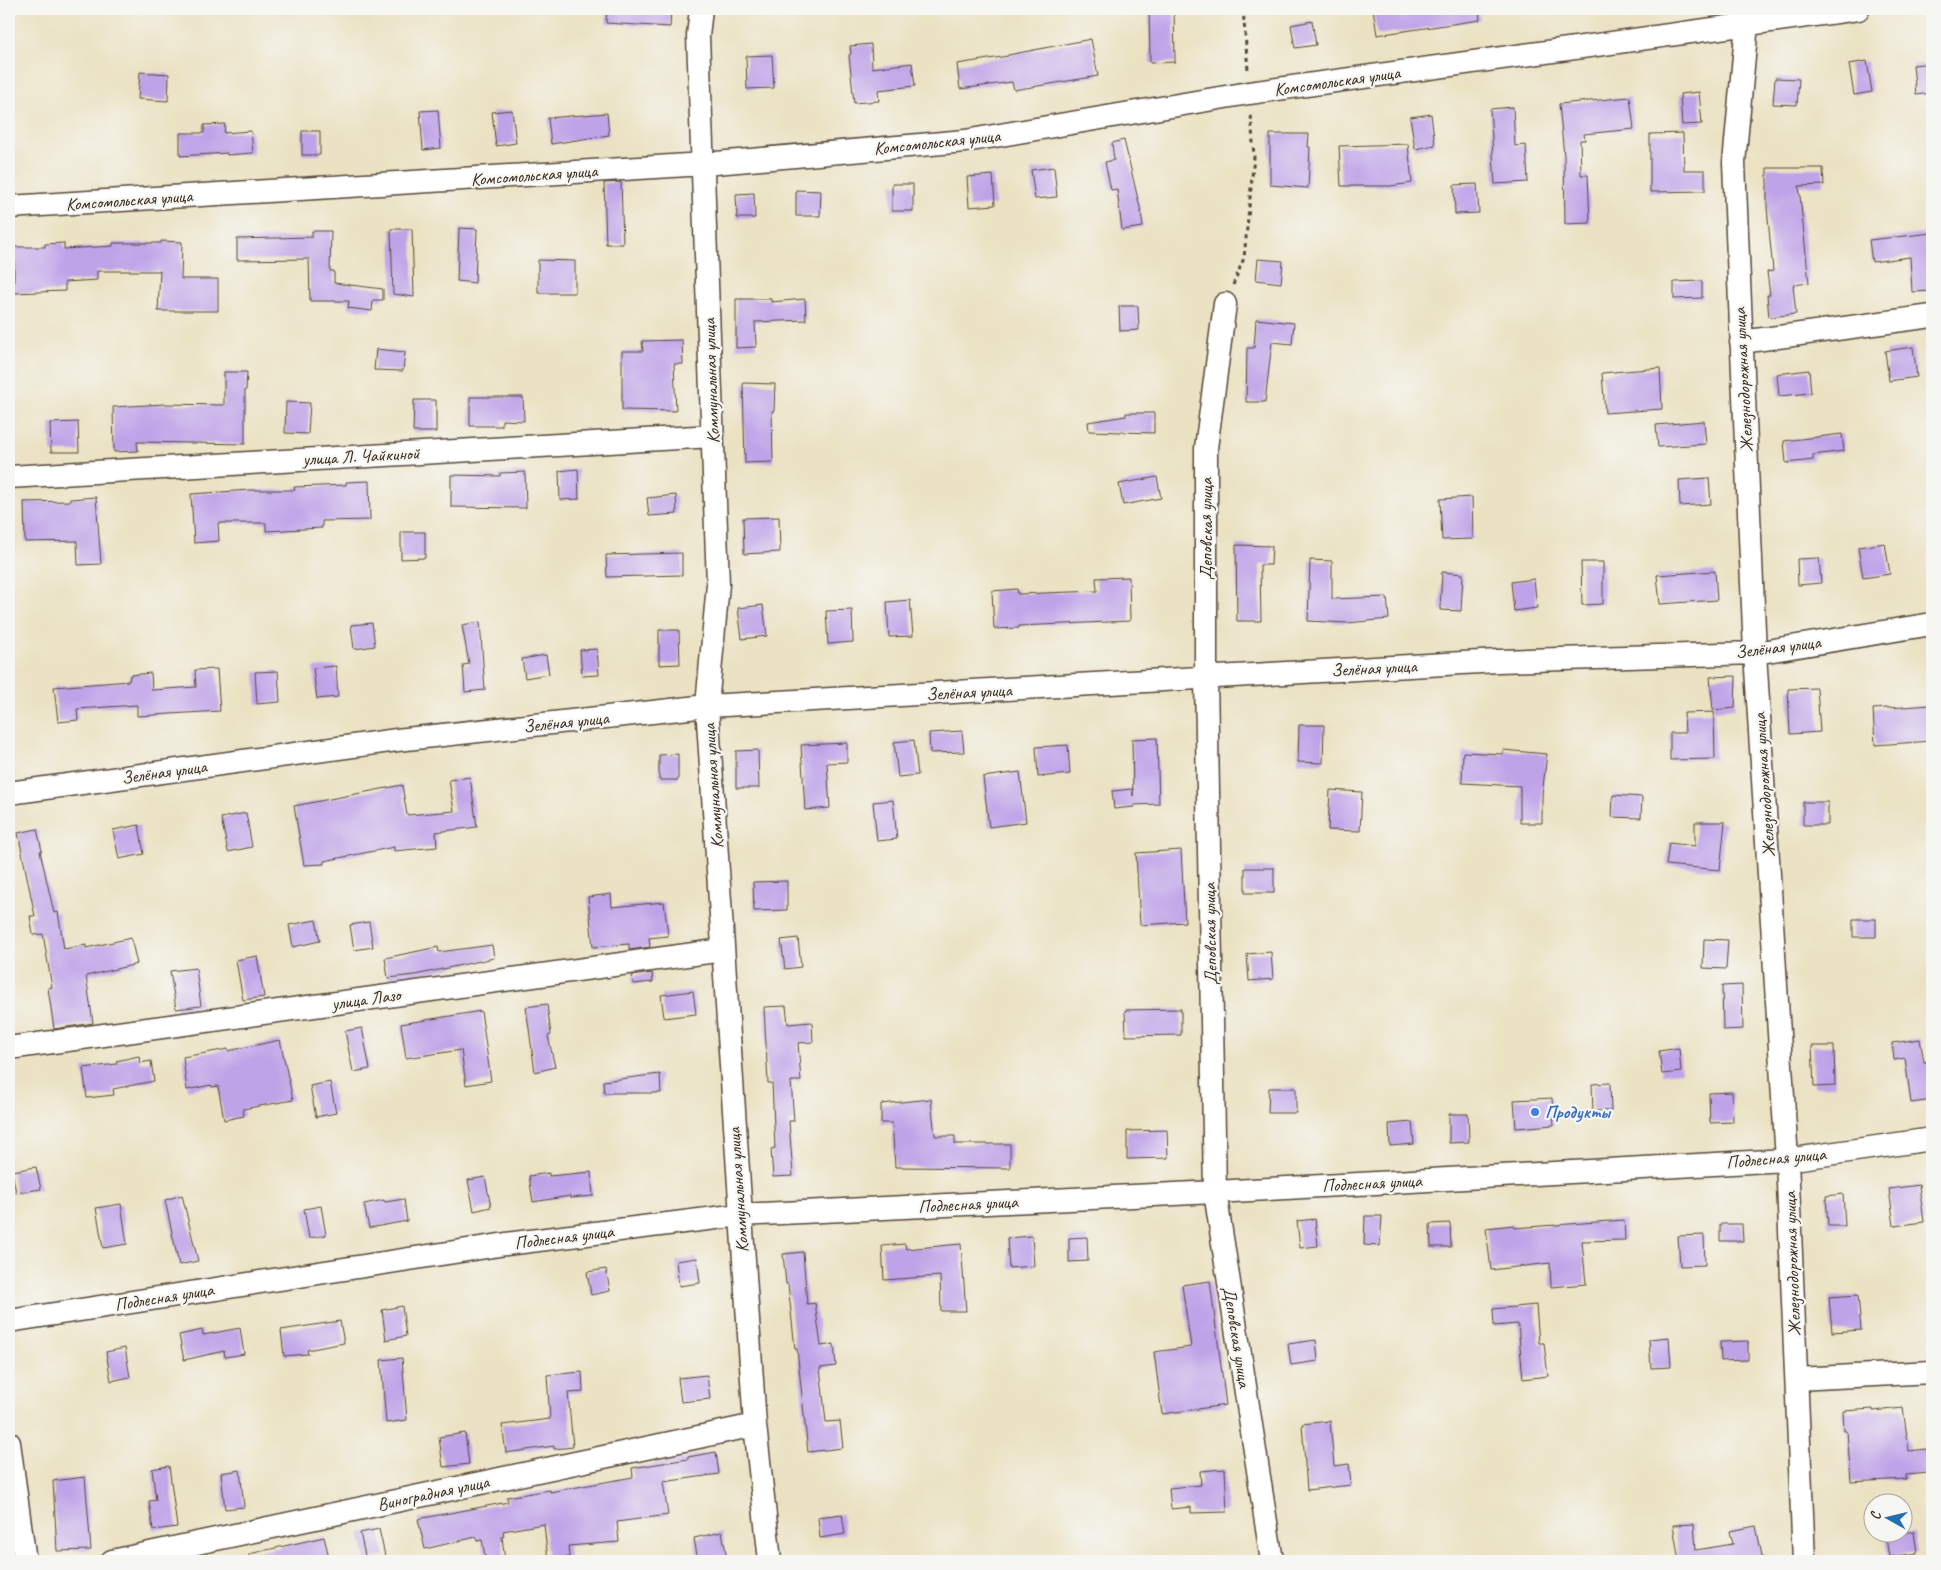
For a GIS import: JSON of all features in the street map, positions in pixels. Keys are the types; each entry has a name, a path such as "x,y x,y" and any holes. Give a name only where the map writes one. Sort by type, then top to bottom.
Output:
{"street":[{"name":"Коммунальная улица","path":"701,9 698,36 718,584 708,706 755,1425 770,1561"},
{"name":"Комсомольская улица","path":"9,207 704,164 965,142 1250,93 1746,17 1858,9"},
{"name":"Железнодорожная улица","path":"1746,17 1734,163 1755,653 1788,1160 1804,1561"},
{"name":"Деповская улица","path":"1225,304 1206,448 1206,678 1215,1192 1272,1561"},
{"path":"1741,342 1932,316"},
{"name":"улица Л. Чайкиной","path":"9,476 713,436"},
{"name":"Зелёная улица","path":"9,793 396,740 708,706 1498,661 1755,653 1932,624"},
{"name":"улица Лазо","path":"9,1048 723,950"},
{"name":"Подлесная улица","path":"9,1321 506,1244 740,1215 1215,1192 1788,1160 1932,1139"},
{"path":"1797,1379 1932,1372"},
{"name":"Виноградная улица","path":"112,1561 755,1425"},
{"path":"9,1443 25,1561"}],"path":[{"path":"1225,304 1244,258 1254,157 1243,9"}],"building":[{"path":"607,9 671,9 670,27 606,23"},
{"path":"1149,9 1174,9 1175,62 1150,63"},
{"path":"1373,9 1479,9 1480,20 1377,35"},
{"path":"1312,21 1316,45 1295,48 1291,25"},
{"path":"1091,39 1098,76 1014,90 1012,82 960,89 957,64"},
{"path":"871,44 872,68 912,63 915,86 878,90 879,101 854,103 849,55 851,54 850,46"},
{"path":"772,55 774,88 747,89 746,56"},
{"path":"1867,61 1872,92 1854,95 1849,64"},
{"path":"1932,63 1932,93 1916,95 1913,65"},
{"path":"140,72 169,74 168,101 138,99"},
{"path":"1775,78 1799,79 1797,105 1773,104"},
{"path":"1699,92 1702,124 1682,125 1680,94"},
{"path":"1630,97 1634,129 1584,134 1585,140 1580,140 1581,175 1588,175 1590,223 1565,224 1564,156 1559,104"},
{"path":"1513,107 1515,146 1526,145 1528,182 1495,184 1490,109"},
{"path":"438,110 441,148 423,150 420,111"},
{"path":"512,110 516,143 496,146 492,112"},
{"path":"607,113 609,135 551,144 548,118"},
{"path":"1431,114 1435,145 1415,149 1410,117"},
{"path":"225,124 224,133 251,131 253,153 180,156 180,133 204,133 204,125"},
{"path":"302,131 320,131 320,155 302,155"},
{"path":"1683,133 1684,170 1705,170 1705,191 1650,192 1650,134"},
{"path":"1270,134 1309,134 1308,188 1270,185"},
{"path":"1124,140 1143,227 1122,230 1117,189 1111,190 1105,162 1114,160 1112,143"},
{"path":"1408,144 1412,183 1390,186 1341,186 1339,146"},
{"path":"1054,167 1057,197 1035,199 1031,170"},
{"path":"1767,168 1823,168 1824,185 1799,186 1809,283 1793,285 1796,314 1769,317 1767,295 1770,295 1767,272 1773,271 1767,208"},
{"path":"993,175 995,205 969,207 967,177"},
{"path":"621,182 623,244 606,244 604,183"},
{"path":"892,184 913,184 913,211 892,211"},
{"path":"1477,184 1479,213 1455,214 1454,185"},
{"path":"796,190 821,191 820,216 796,216"},
{"path":"754,193 755,218 737,218 736,194"},
{"path":"459,228 477,229 475,283 457,281"},
{"path":"391,229 412,229 414,297 393,294"},
{"path":"312,231 331,231 330,271 334,271 334,283 383,289 383,300 373,300 372,311 348,308 349,301 310,301 309,259 237,260 237,239 312,237"},
{"path":"1932,233 1932,291 1912,292 1910,257 1872,262 1869,240"},
{"path":"161,241 182,242 181,279 218,279 218,311 158,311 160,271 97,271 97,280 65,282 65,291 14,293 14,247 45,247 45,244 64,243 64,249 113,246 113,243 161,243"},
{"path":"1258,259 1283,261 1281,283 1256,280"},
{"path":"538,260 575,261 575,293 538,293"},
{"path":"1702,281 1702,298 1674,299 1674,282"},
{"path":"736,299 771,299 771,302 805,299 806,320 755,322 756,347 736,348"},
{"path":"1119,306 1138,306 1139,330 1120,331"},
{"path":"1256,319 1294,323 1292,344 1272,342 1265,402 1246,402 1247,348 1254,348"},
{"path":"682,340 683,364 674,364 676,411 622,410 622,351 643,351 642,341"},
{"path":"1913,347 1917,377 1889,381 1885,351"},
{"path":"376,349 405,352 403,371 374,370"},
{"path":"1660,368 1662,409 1605,413 1602,373"},
{"path":"1809,370 1811,393 1779,396 1777,374"},
{"path":"224,372 247,372 245,444 137,442 138,451 114,452 113,407 165,404 224,405"},
{"path":"743,383 775,384 774,411 772,411 773,462 745,463"},
{"path":"470,397 523,397 524,421 502,420 502,426 470,426"},
{"path":"414,400 436,400 436,432 413,432"},
{"path":"286,402 310,403 308,434 285,433"},
{"path":"1126,413 1154,413 1154,433 1089,431 1088,422 1126,416"},
{"path":"1704,421 1706,444 1658,447 1656,425"},
{"path":"78,422 79,452 51,452 50,423"},
{"path":"1842,434 1844,451 1813,455 1813,460 1786,463 1784,441"},
{"path":"578,469 579,499 560,500 559,471"},
{"path":"525,472 526,508 451,507 451,475 500,476 500,473"},
{"path":"1157,477 1161,498 1123,505 1119,484"},
{"path":"1709,478 1711,504 1680,506 1679,480"},
{"path":"369,481 370,520 322,521 322,528 266,531 266,523 218,523 219,541 194,543 191,494 250,490 295,490 294,487 346,485 346,482"},
{"path":"676,495 677,514 649,516 647,498"},
{"path":"96,497 101,564 78,565 77,541 25,542 24,502 70,501 70,499"},
{"path":"1472,497 1473,539 1442,540 1440,499"},
{"path":"779,517 780,552 744,554 743,518"},
{"path":"401,532 425,532 425,558 401,559"},
{"path":"1885,543 1890,574 1863,578 1858,547"},
{"path":"1236,545 1272,546 1271,565 1260,565 1261,621 1237,621"},
{"path":"682,553 682,575 607,577 606,555"},
{"path":"1819,558 1821,583 1798,585 1797,559"},
{"path":"1310,560 1332,561 1332,599 1387,597 1389,619 1347,623 1308,621"},
{"path":"1581,562 1603,562 1603,604 1582,605"},
{"path":"1715,571 1717,600 1660,604 1657,575"},
{"path":"1442,572 1463,574 1461,611 1440,610"},
{"path":"1129,577 1130,621 1019,626 1019,628 994,629 992,591 1017,589 1018,594 1097,591 1096,578"},
{"path":"1534,579 1537,608 1514,611 1511,582"},
{"path":"910,600 913,636 889,637 887,602"},
{"path":"763,605 767,636 742,639 738,608"},
{"path":"852,610 853,642 828,644 826,611"},
{"path":"480,622 485,690 465,692 463,665 469,664 462,625"},
{"path":"372,623 375,646 354,649 351,625"},
{"path":"659,630 679,630 680,664 659,665"},
{"path":"597,649 599,675 582,676 580,650"},
{"path":"546,655 549,674 525,678 522,659"},
{"path":"336,666 338,697 317,699 313,668"},
{"path":"217,669 220,711 137,716 137,705 77,709 78,720 58,722 54,687 129,681 130,675 151,673 152,690 196,687 195,670"},
{"path":"278,671 280,702 257,704 255,672"},
{"path":"1736,676 1735,708 1713,710 1710,677"},
{"path":"1817,688 1820,732 1790,734 1788,689"},
{"path":"1932,705 1932,741 1875,745 1873,709"},
{"path":"1714,712 1715,759 1670,760 1670,733 1685,733 1684,713"},
{"path":"1299,725 1324,725 1323,763 1298,762"},
{"path":"962,731 964,752 930,753 929,733"},
{"path":"1157,738 1159,804 1134,805 1134,807 1114,809 1112,791 1133,789 1132,739"},
{"path":"914,740 918,775 898,777 894,742"},
{"path":"847,743 847,762 827,763 830,808 805,810 801,745"},
{"path":"1068,745 1070,774 1038,777 1036,747"},
{"path":"758,750 759,788 736,788 736,751"},
{"path":"1503,750 1547,754 1542,795 1542,823 1520,823 1520,786 1462,783 1463,752 1503,754"},
{"path":"678,754 678,780 659,780 659,755"},
{"path":"1020,772 1026,822 989,827 983,777"},
{"path":"470,777 477,827 436,832 437,847 394,851 394,847 324,861 324,864 304,865 294,806 402,785 407,815 454,811 449,780"},
{"path":"1330,790 1362,792 1360,831 1328,830"},
{"path":"1613,795 1642,797 1641,818 1612,817"},
{"path":"893,800 897,839 877,841 873,802"},
{"path":"1803,802 1828,802 1828,825 1803,825"},
{"path":"246,813 252,847 228,852 221,818"},
{"path":"1695,822 1725,822 1720,870 1666,865 1669,843 1695,846"},
{"path":"139,825 144,854 119,859 113,830"},
{"path":"37,829 54,913 58,912 64,949 86,945 86,948 131,938 137,964 86,976 93,1023 54,1029 48,988 52,987 43,934 33,935 30,916 35,916 18,833"},
{"path":"1181,850 1185,922 1140,925 1136,853"},
{"path":"1245,868 1274,868 1274,893 1245,893"},
{"path":"787,881 787,910 754,911 753,882"},
{"path":"611,894 612,907 664,902 668,936 649,938 650,947 629,950 629,944 593,947 588,897"},
{"path":"1853,919 1876,919 1876,937 1853,937"},
{"path":"316,920 320,941 293,947 289,925"},
{"path":"369,922 373,947 354,950 350,925"},
{"path":"798,938 801,967 785,969 781,940"},
{"path":"1704,939 1728,940 1726,969 1703,968"},
{"path":"492,945 494,958 415,975 388,978 385,958 438,947 439,952"},
{"path":"1271,952 1273,979 1249,981 1247,954"},
{"path":"257,956 264,997 243,1000 236,960"},
{"path":"196,968 201,1006 176,1009 170,971"},
{"path":"652,973 653,982 633,984 632,976"},
{"path":"1742,985 1743,1029 1723,1030 1722,986"},
{"path":"693,991 696,1014 664,1018 661,995"},
{"path":"547,1004 551,1035 548,1036 555,1067 535,1072 526,1007"},
{"path":"786,1006 788,1024 812,1022 813,1042 798,1043 801,1081 791,1081 794,1121 789,1121 793,1176 773,1177 771,1149 775,1148 772,1083 768,1083 764,1007"},
{"path":"1181,1009 1181,1035 1126,1036 1125,1010"},
{"path":"481,1011 491,1081 466,1085 461,1050 406,1058 401,1024"},
{"path":"362,1028 370,1069 353,1072 345,1031"},
{"path":"1920,1039 1924,1062 1932,1061 1932,1100 1911,1103 1905,1058 1894,1060 1892,1043"},
{"path":"280,1040 293,1100 243,1109 244,1116 224,1120 218,1086 212,1087 211,1085 187,1090 183,1057 228,1049 228,1051"},
{"path":"1812,1046 1834,1046 1835,1086 1814,1087"},
{"path":"1679,1048 1681,1072 1662,1074 1659,1051"},
{"path":"139,1056 140,1063 151,1061 154,1081 113,1089 114,1095 87,1098 83,1068 117,1064 116,1061"},
{"path":"660,1074 661,1093 604,1093 603,1081"},
{"path":"330,1082 336,1113 316,1117 310,1086"},
{"path":"1610,1083 1611,1111 1593,1111 1592,1084"},
{"path":"1269,1088 1296,1088 1296,1113 1268,1113"},
{"path":"1732,1092 1733,1122 1710,1123 1709,1093"},
{"path":"1552,1098 1554,1125 1516,1128 1514,1100"},
{"path":"931,1099 935,1136 955,1136 955,1144 1010,1144 1010,1168 895,1167 892,1123 881,1123 881,1104"},
{"path":"1449,1114 1468,1114 1469,1142 1449,1143"},
{"path":"1412,1122 1414,1144 1390,1146 1389,1124"},
{"path":"1167,1130 1168,1158 1127,1159 1127,1131"},
{"path":"36,1167 41,1189 16,1193 12,1171"},
{"path":"591,1172 593,1196 570,1198 570,1196 533,1202 529,1176 549,1173 549,1176"},
{"path":"485,1177 491,1207 474,1211 468,1180"},
{"path":"1919,1185 1924,1222 1894,1226 1889,1189"},
{"path":"1843,1194 1845,1226 1828,1226 1826,1196"},
{"path":"182,1195 198,1261 179,1265 165,1200"},
{"path":"404,1199 407,1221 369,1228 364,1204"},
{"path":"121,1204 127,1244 103,1248 96,1208"},
{"path":"321,1206 326,1235 309,1238 304,1209"},
{"path":"1365,1216 1382,1216 1380,1246 1364,1245"},
{"path":"1315,1219 1318,1246 1300,1248 1297,1221"},
{"path":"1624,1220 1625,1240 1582,1241 1586,1284 1551,1287 1550,1263 1491,1270 1486,1228 1514,1225 1514,1228"},
{"path":"1450,1223 1451,1247 1431,1247 1430,1224"},
{"path":"1720,1224 1742,1224 1743,1241 1720,1241"},
{"path":"1704,1235 1705,1265 1680,1266 1678,1236"},
{"path":"1032,1236 1034,1266 1009,1268 1007,1238"},
{"path":"1087,1237 1088,1261 1069,1262 1069,1238"},
{"path":"905,1244 906,1249 961,1244 966,1311 941,1311 940,1276 884,1280 882,1246"},
{"path":"803,1252 807,1304 815,1303 821,1346 834,1344 836,1366 820,1368 826,1422 840,1421 843,1448 808,1452 797,1349 795,1349 783,1254"},
{"path":"697,1258 700,1283 679,1286 676,1261"},
{"path":"606,1269 610,1291 591,1295 587,1272"},
{"path":"1210,1281 1226,1405 1162,1414 1154,1352 1191,1347 1182,1285"},
{"path":"1858,1295 1861,1330 1832,1332 1829,1297"},
{"path":"1536,1305 1539,1343 1544,1343 1548,1376 1523,1379 1518,1324 1494,1326 1493,1309"},
{"path":"402,1306 406,1336 386,1340 382,1310"},
{"path":"340,1321 344,1343 307,1350 308,1354 284,1356 281,1330"},
{"path":"240,1328 244,1354 225,1357 224,1351 184,1360 179,1335 202,1330 203,1335"},
{"path":"1669,1337 1671,1367 1651,1368 1649,1339"},
{"path":"1316,1340 1318,1361 1291,1365 1288,1344"},
{"path":"1748,1341 1748,1360 1721,1361 1720,1342"},
{"path":"125,1348 130,1377 111,1381 106,1352"},
{"path":"402,1358 407,1420 386,1423 381,1360"},
{"path":"582,1372 583,1392 568,1393 573,1447 554,1449 554,1446 506,1453 502,1425 550,1419 547,1375"},
{"path":"707,1375 710,1399 681,1402 678,1378"},
{"path":"1903,1408 1909,1451 1927,1449 1929,1473 1906,1475 1906,1479 1851,1482 1847,1431 1844,1431 1843,1411"},
{"path":"1330,1421 1334,1466 1349,1464 1351,1485 1307,1490 1302,1424"},
{"path":"465,1433 469,1464 443,1467 439,1437"},
{"path":"716,1452 719,1474 663,1482 668,1515 617,1522 619,1542 568,1546 569,1557 548,1560 544,1524 503,1531 505,1561 486,1561 482,1540 477,1541 476,1537 425,1549 418,1519 508,1502 507,1497 550,1490 550,1492 633,1477 632,1468 688,1459 688,1457"},
{"path":"169,1466 177,1527 153,1530 149,1501 156,1500 152,1469"},
{"path":"1225,1469 1227,1512 1191,1513 1191,1507 1171,1509 1169,1488 1201,1485 1200,1471"},
{"path":"240,1470 244,1507 225,1509 221,1473"},
{"path":"85,1477 91,1550 57,1551 53,1481"},
{"path":"842,1514 845,1534 820,1538 818,1517"},
{"path":"1694,1524 1696,1550 1733,1544 1730,1531 1756,1526 1763,1561 1679,1561 1673,1525"},
{"path":"379,1529 385,1556 366,1560 360,1533"},
{"path":"722,1532 727,1558 698,1561 694,1538"},
{"path":"1914,1532 1917,1553 1889,1557 1887,1542 1914,1542"},
{"path":"324,1537 330,1561 250,1561 249,1554"}],"place":[{"name":"Продукты","path":"1535,1112"}]}
